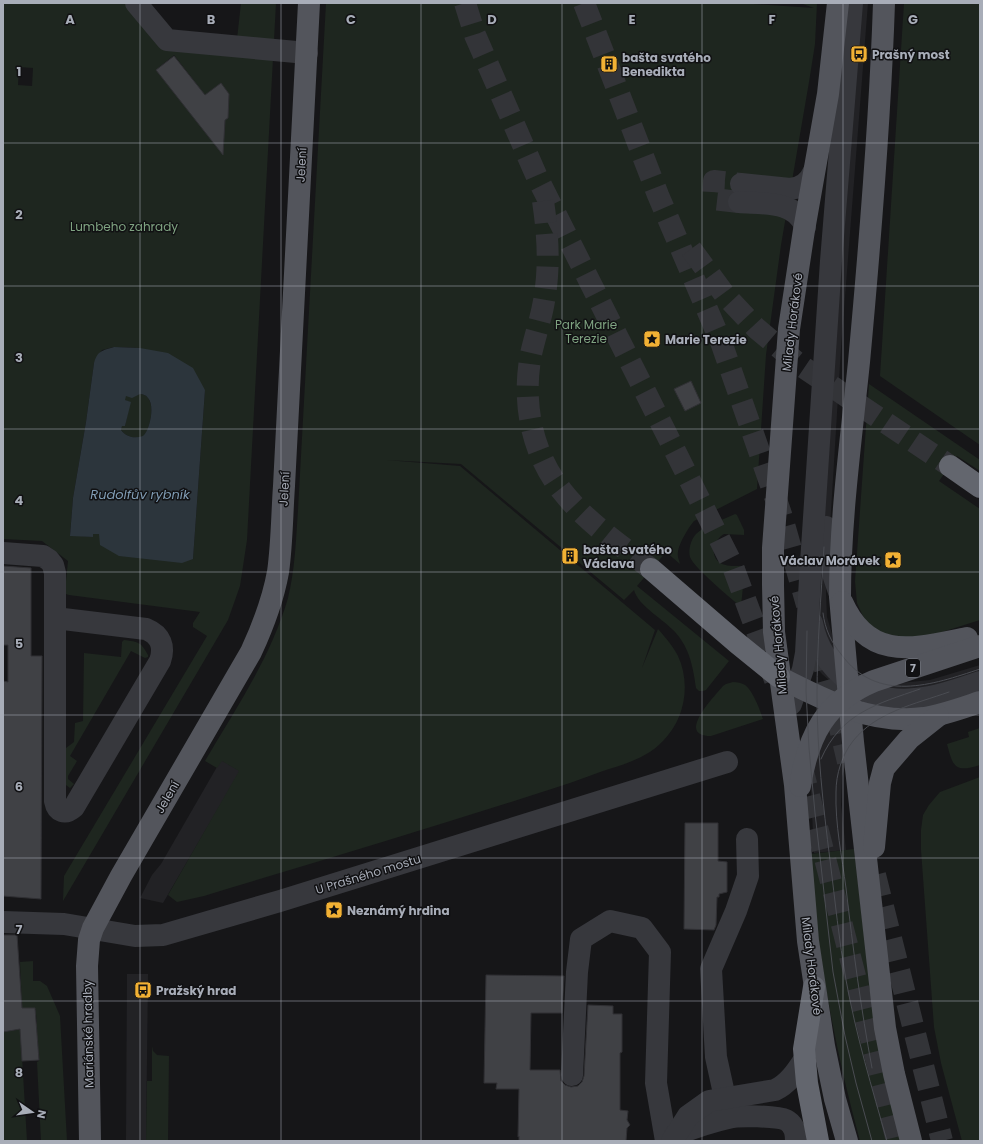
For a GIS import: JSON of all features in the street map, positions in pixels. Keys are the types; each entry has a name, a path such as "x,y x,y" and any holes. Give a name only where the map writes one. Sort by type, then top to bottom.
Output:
{"highway":[{"path":"950,466 980,486"},
{"path":"651,569 737,644 789,681"},
{"path":"814,987 806,1035 804,1060 818,1141"}],"main road":[{"name":"Jelení","path":"93,928 121,876 244,666 259,635 275,587 280,559 309,3"},
{"name":"Milady Horákové","path":"838,3 832,63 789,329 773,548 773,622 789,681 785,720 795,785 808,941 814,987 825,1054 835,1099 847,1141"},
{"path":"884,3 883,42 869,244 845,496 840,597 848,695 885,1028 894,1074 911,1141"},
{"path":"840,597 846,612 862,631 869,638 890,647 920,647 980,635"},
{"name":"7","path":"848,695 891,674 980,646"},
{"path":"789,681 848,695 870,715 891,719 916,719 940,714 980,702"},
{"path":"797,815 804,765 813,737 826,715 848,695"},
{"path":"870,896 880,783 884,768 909,739 940,714"},
{"name":"Mariánské hradby","path":"90,1141 87,960 89,940 93,928"}],"street":[{"path":"136,3 167,40 307,53"},
{"path":"789,681 806,653 832,261 852,3"},
{"path":"840,597 824,547 841,274 863,3"},
{"path":"805,227 800,217 785,207 740,193 796,188 806,183 814,171"},
{"path":"3,553 43,556 53,565 55,573 55,618 55,801 59,811 64,812 70,811 74,807 160,661 163,649 161,640 157,635 146,629 55,618"},
{"path":"810,582 810,605 815,635 823,653 848,695 878,696 900,700 914,700 949,692 980,682"},
{"name":"U Prašného mostu","path":"3,922 57,924 93,928 135,936 163,935 280,901 727,762"},
{"path":"725,1098 716,1057 711,969 736,911 748,876 747,839"},
{"path":"572,1075 581,939 610,920 642,928 660,952 656,1083 671,1139"},
{"path":"671,1139 688,1116 709,1101 775,1090 792,1077 804,1060"},
{"path":"671,1139 730,1117 774,1118 785,1120 793,1132"}],"shaded area":[{"path":"847,3 868,3 841,348 826,593 827,617 832,634 837,687 822,674 811,661"},
{"path":"980,665 980,688 870,692 900,683 930,680"},
{"path":"840,716 846,764 842,777 841,805 846,850 814,853 810,772 828,731"},
{"path":"221,760 240,771 163,903 140,898 152,875 161,864"},
{"path":"127,974 148,974 146,1141 126,1141"}],"green space":[{"name":"Lumbeho zahrady","path":"3,3 150,3 174,33 237,39 241,3 276,3 247,540 240,586 228,620 63,901 64,876 207,636 193,627 193,623 200,612 66,594 68,561 42,541 3,539","holes":["174,55 205,95 221,83 229,94 228,118 225,120 222,153 156,70","19,67 33,68 32,86 18,85","114,347 140,348 205,390 193,559 100,534 93,533 92,537 70,535 73,498 94,363 102,350"]},
{"name":"Park Marie Terezie","path":"326,3 739,3 814,8 800,3 817,3 815,44 781,245 766,355 757,489 694,521 684,535 680,544 678,555 680,564 666,552 637,586 729,661 706,690 699,691 696,688 692,664 689,656 678,635 640,601 634,590 624,600 461,464 386,460 460,466 655,630 642,668 658,629 678,656 682,667 685,689 681,712 670,732 657,747 643,756 627,763 555,788 414,832 204,896 177,902 168,895 239,771 222,761 217,768 205,761 252,682 272,641 288,598 292,577 298,510"},
{"path":"904,3 980,3 980,445 880,376"},
{"path":"869,384 980,460 980,471 957,456 939,481 980,509 980,620 917,640 877,632 866,621 862,614 857,603 855,581"},
{"path":"140,394 146,396 150,402 151,418 146,434 143,437 134,438 128,436 121,430 122,425 125,426 130,402 124,400 125,396"},
{"path":"735,514 737,515 744,530 744,535 724,534 721,536 714,547 714,555 719,562 724,565 745,566 741,607 698,568 689,554 691,542 696,534 709,525"},
{"path":"124,640 139,643 146,651 148,657 145,658 131,651 70,756 77,761 68,776 68,779 74,784 70,788 65,783 65,751 66,748 74,742 75,723 83,721 84,653 121,657 122,642"},
{"path":"733,682 738,682 748,688 756,701 763,719 711,736 701,734 697,730 697,723 700,715 723,686"},
{"path":"980,728 980,765 965,768 956,766 953,763 947,744 969,737 968,732"},
{"path":"980,777 980,1141 962,1141 941,1063 934,1027 921,850 921,830 923,815 940,792"},
{"path":"854,849 875,1028 900,1141 860,1141 838,1052 829,1008 822,963 810,854"},
{"path":"33,961 33,981 40,981 47,986 60,1016 67,1141 41,1141 37,1062 39,1061 39,1056 35,1024 37,1024 36,1014 34,1014 36,1009 22,1008 20,962"},
{"path":"23,1029 21,1040 27,1141 3,1141 3,1032"},
{"path":"152,1046 153,1051 157,1055 169,1056 168,1141 146,1141 147,1081 152,1081"}],"water":[{"name":"Rudolfův rybník","path":"114,347 140,348 168,353 193,368 205,390 193,559 182,563 119,556 100,545 99,534 93,534 93,537 70,536 73,498 94,363 99,353 103,350","holes":["140,394 146,396 150,401 150,423 146,433 143,436 131,437 121,430 122,426 125,426 131,402 125,400 126,396 132,398"]}],"building":[{"path":"174,56 205,95 221,83 229,94 228,118 225,120 223,155 156,70"},
{"path":"691,381 701,403 685,411 674,389"},
{"path":"3,566 31,568 31,656 42,656 41,899 3,896 3,681 8,682 8,645 3,645"},
{"path":"685,823 718,823 718,861 727,862 727,892 719,894 719,897 717,897 716,925 714,930 684,929"},
{"path":"3,935 17,935 22,1008 35,1008 39,1060 22,1061 20,1029 3,1032"},
{"path":"486,975 564,976 562,1013 531,1013 530,1070 560,1070 561,1081 565,1085 571,1087 578,1086 582,1082 584,1076 588,1005 613,1006 613,1014 622,1014 620,1110 628,1111 627,1120 630,1125 627,1128 626,1141 519,1141 519,1089 496,1089 497,1083 484,1083"}],"tunnel":[{"path":"465,3 475,35 537,177 732,564 775,680"},
{"path":"584,3 658,195 721,342 781,514 807,605"},
{"path":"739,202 713,199 714,181 741,184"},
{"path":"543,201 548,263 546,288 543,308 528,372 529,408 536,443 551,476 571,502 604,533 651,569"},
{"path":"691,249 725,295 756,328 800,365 950,466"},
{"path":"819,648 831,690 848,762"},
{"path":"801,764 897,1141"},
{"path":"875,875 942,1141"}],"tram line":[{"path":"824,547 818,640 817,695 819,757 823,798 837,920 846,980 859,1041 887,1141"},
{"path":"823,613 827,630 837,649 855,670 871,680 888,685 906,686 943,680 980,669"},
{"path":"807,631 806,691 809,748 833,972 845,1036 872,1141"},
{"path":"821,759 829,743 839,731 862,712 889,700 920,689"},
{"path":"872,1068 851,934 838,828 836,804 838,772 849,746 862,731 873,723 897,710 949,692"}],"place":[{"name":"Prašný most","path":"859,54"},
{"name":"bašta svatého Benedikta","path":"609,64"},
{"name":"Marie Terezie","path":"652,339"},
{"name":"bašta svatého Václava","path":"570,556"},
{"name":"Václav Morávek","path":"893,560"},
{"name":"Neznámý hrdina","path":"334,910"},
{"name":"Pražský hrad","path":"143,990"}]}
